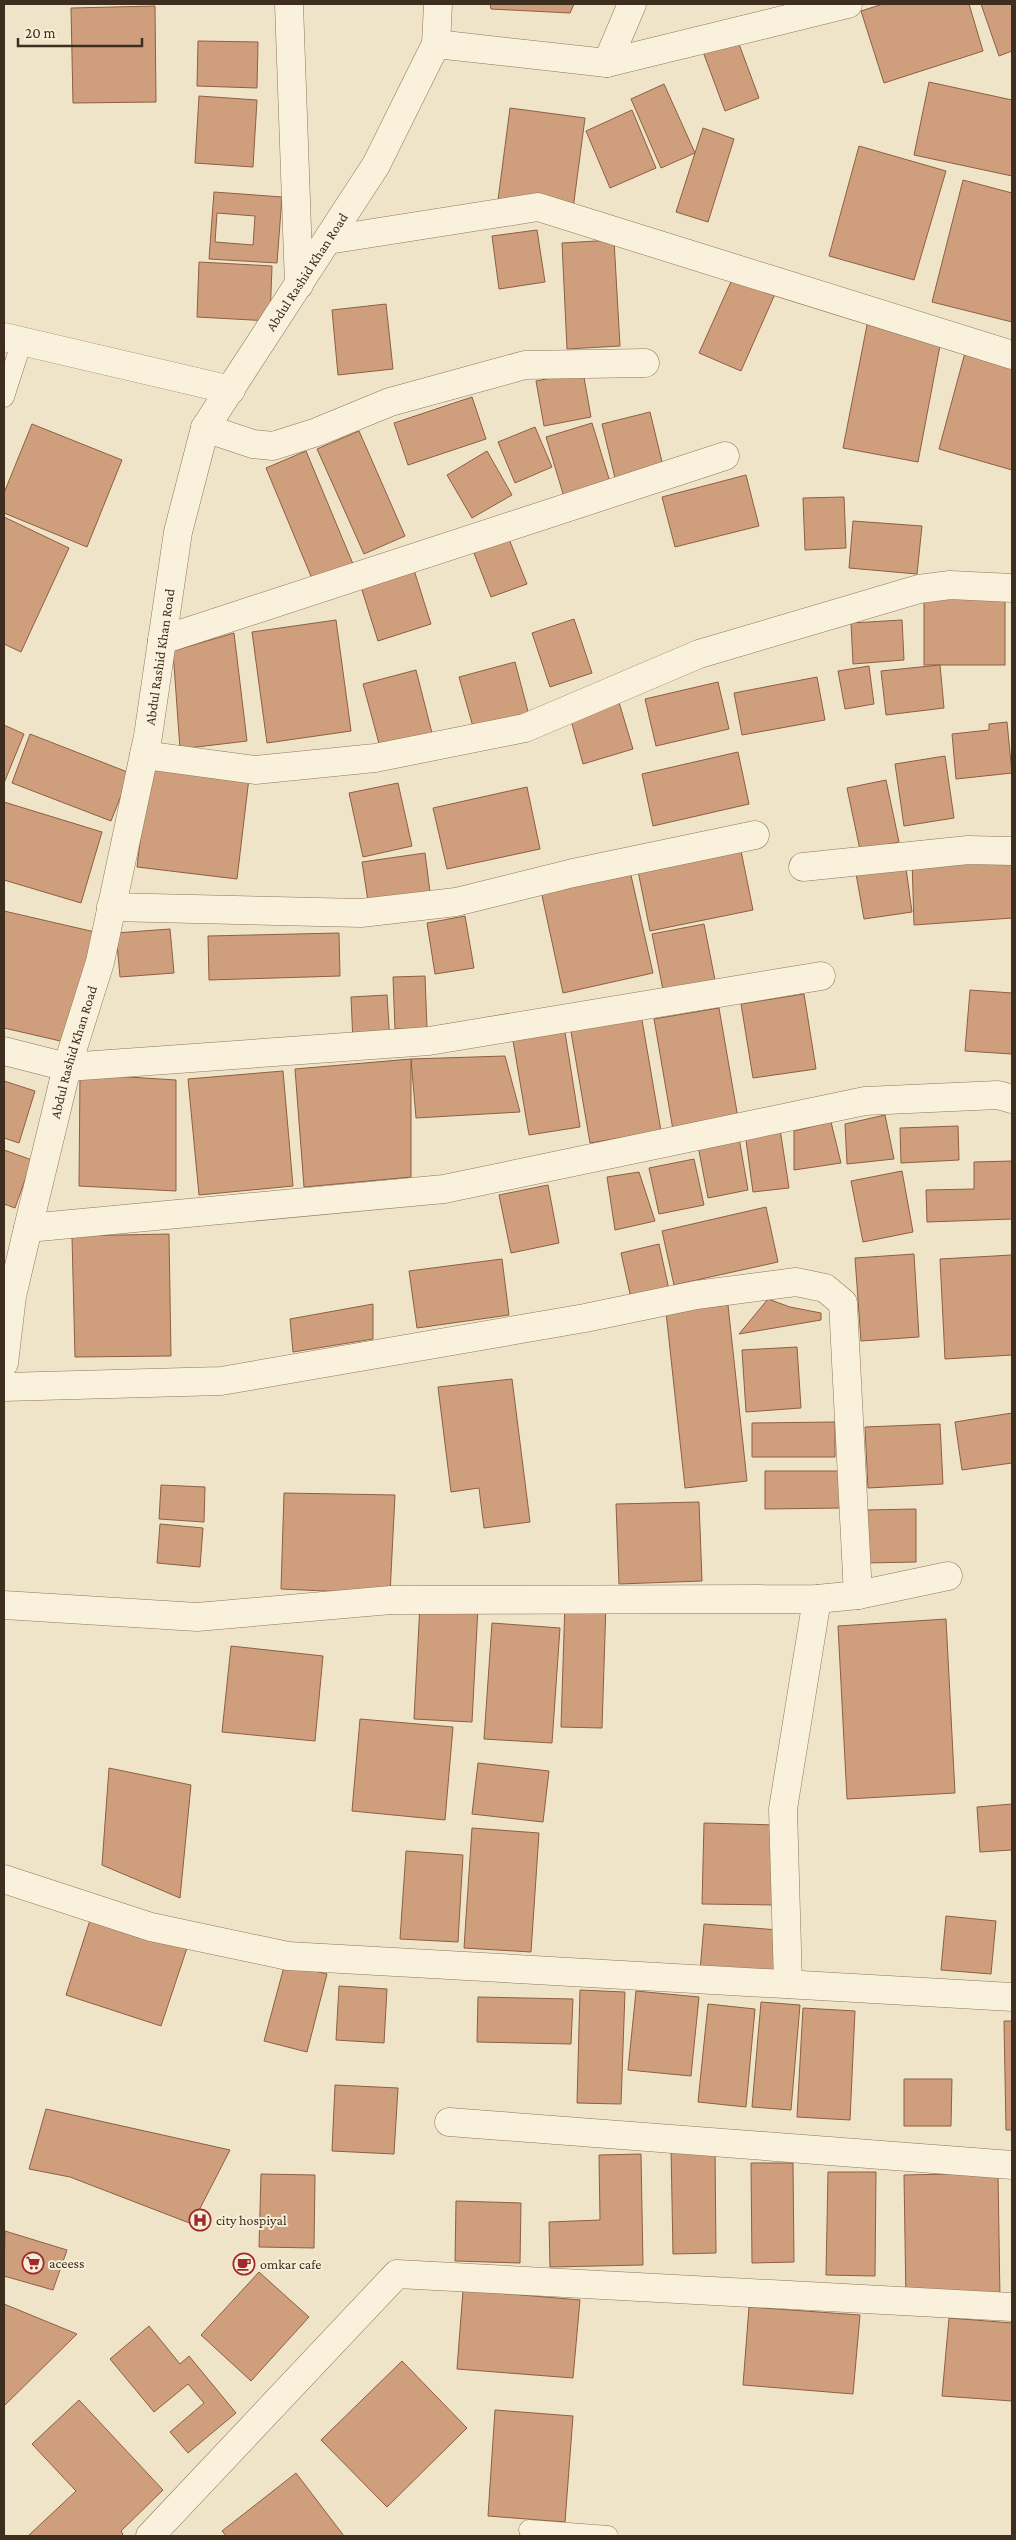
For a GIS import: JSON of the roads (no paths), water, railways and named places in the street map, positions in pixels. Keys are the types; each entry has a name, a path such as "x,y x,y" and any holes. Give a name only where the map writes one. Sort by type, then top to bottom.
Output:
{"street":[{"path":"289,4 299,285"},
{"name":"Abdul Rashid Khan Road","path":"4,1363 12,1296 28,1228 67,1067 100,962 144,756 178,532 205,428 376,165 436,44 438,4"},
{"path":"607,62 632,4"},
{"path":"436,44 607,62 848,4"},
{"path":"328,240 538,207 1012,355"},
{"path":"13,339 231,390"},
{"path":"205,428 253,444 273,446 317,432 390,402 525,365 645,363"},
{"path":"162,640 725,456"},
{"path":"144,756 255,770 375,758 525,728 698,654 919,589 950,585 1012,588"},
{"path":"111,907 361,912 446,903 573,873 755,834"},
{"path":"803,868 968,850 1012,852"},
{"path":"4,1051 67,1067 429,1042 820,976"},
{"path":"28,1228 444,1189 865,1101 998,1095 1012,1099"},
{"path":"4,1387 221,1381 585,1318 696,1294 796,1282 825,1288 843,1303 858,1595"},
{"path":"4,1605 197,1617 392,1600 817,1599 858,1595 948,1576"},
{"path":"788,1984 783,1808 817,1599"},
{"path":"4,1879 151,1927 288,1956 1012,1997"},
{"path":"449,2122 1012,2165"},
{"path":"150,2536 397,2274 1012,2307"}],"lane":[{"path":"4,397 13,339"},
{"path":"529,2530 608,2536"}],"place":[{"name":"city hospiyal","path":"200,2220"},
{"name":"aceess","path":"33,2263"},
{"name":"omkar cafe","path":"244,2264"}]}
